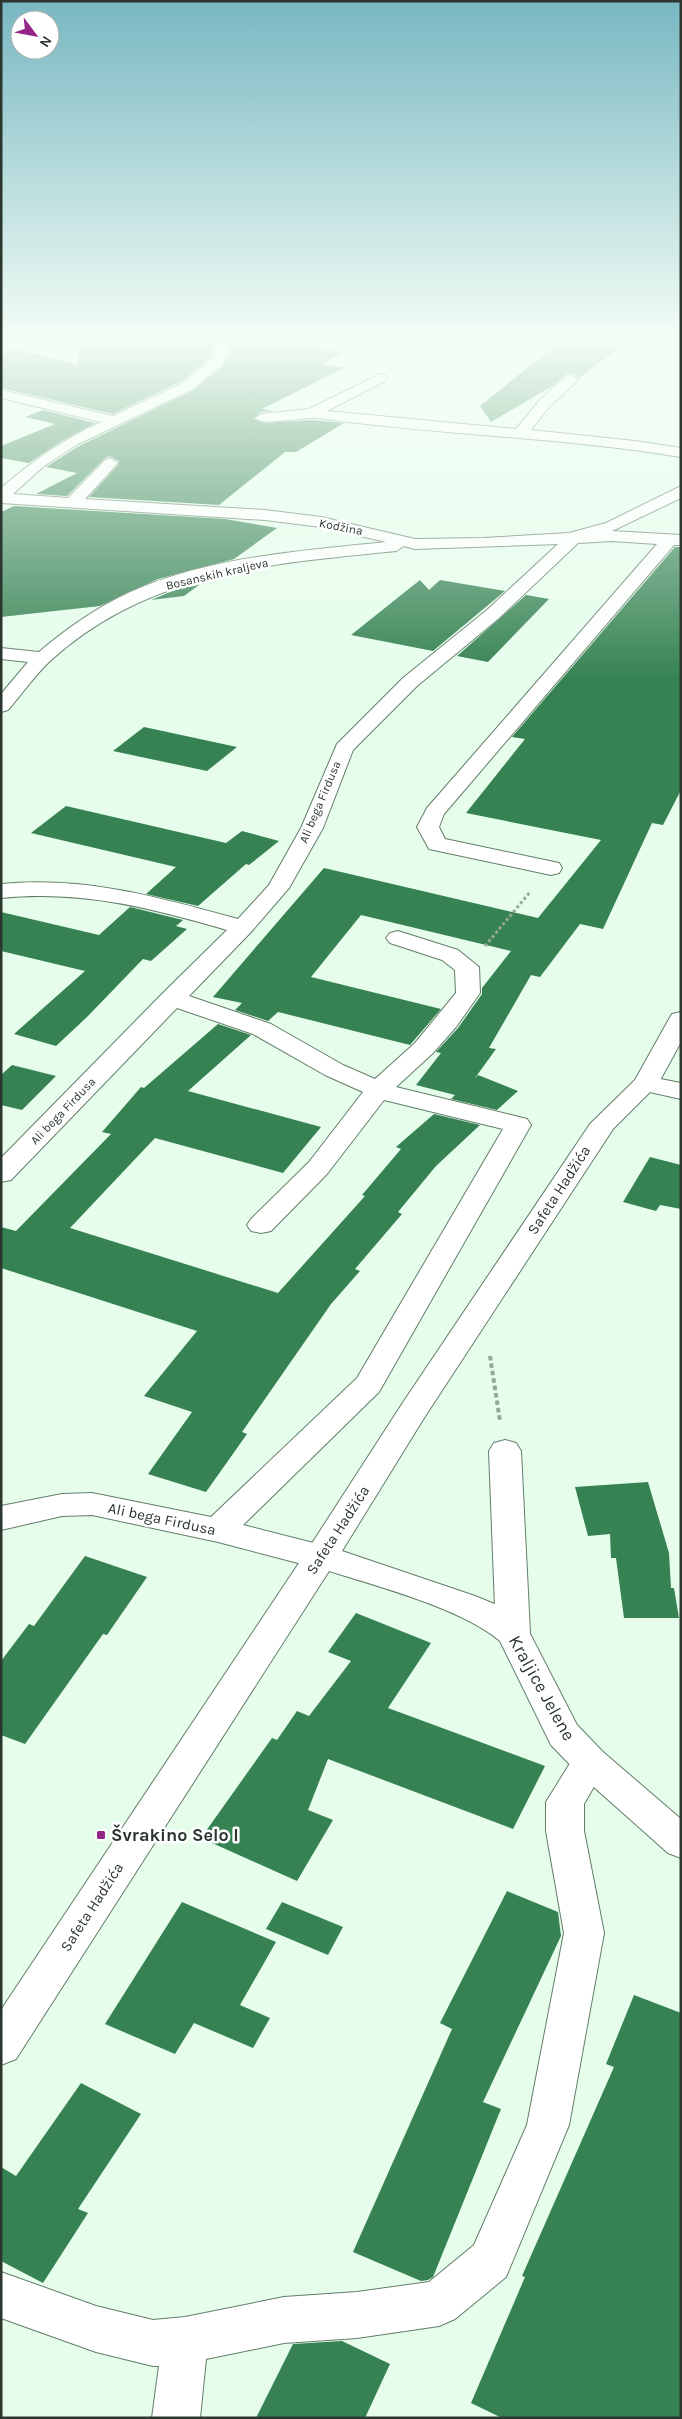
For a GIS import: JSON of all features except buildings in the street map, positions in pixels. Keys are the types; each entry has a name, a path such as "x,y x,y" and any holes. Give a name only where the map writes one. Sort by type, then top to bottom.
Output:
{"street":[{"path":"1,497 39,463 53,454"},
{"path":"71,504 110,462"},
{"path":"576,536 612,526 657,505 681,491"},
{"name":"Kodžina","path":"1,497 71,504 265,515 321,522 415,544 484,543 576,536 676,540"},
{"name":"Ali bega Firdusa","path":"1,1174 171,998 244,927 278,888 312,828 344,748 410,682 493,614 576,536"},
{"path":"551,868 437,844 428,828 434,812 676,540"},
{"name":"Bosanskih kraljeva","path":"1,706 43,658 108,611 136,596 165,585 249,565 332,552 415,544"},
{"path":"1,653 43,658"},
{"path":"1,891 19,888 60,889 100,893 137,899 244,927"},
{"path":"262,1225 318,1168 379,1089 424,1048 468,993 467,967 450,955 398,938"},
{"path":"171,998 260,1028 295,1046 330,1068 398,1096 518,1125 368,1385 218,1530"},
{"name":"Safeta Hadžića","path":"1,2046 321,1556 413,1411 603,1124 645,1084 681,1019"},
{"path":"645,1084 681,1091"},
{"path":"505,1452 513,1633"},
{"name":"Ali bega Firdusa","path":"1,1518 62,1505 92,1504 218,1530 321,1556"},
{"name":"Kraljice Jelene","path":"321,1556 398,1579 502,1623 513,1633 564,1734 590,1762 681,1842"},
{"path":"1,2295 96,2329 154,2343 185,2340 284,2320 357,2315 439,2304 490,2261 548,2125 584,1933 565,1831 565,1802 590,1762"},
{"path":"176,2418 185,2340"}],"path":[{"path":"467,967 551,868"},
{"path":"482,1307 505,1452"}],"place":[{"name":"Švrakino Selo I","path":"101,1835"}]}
